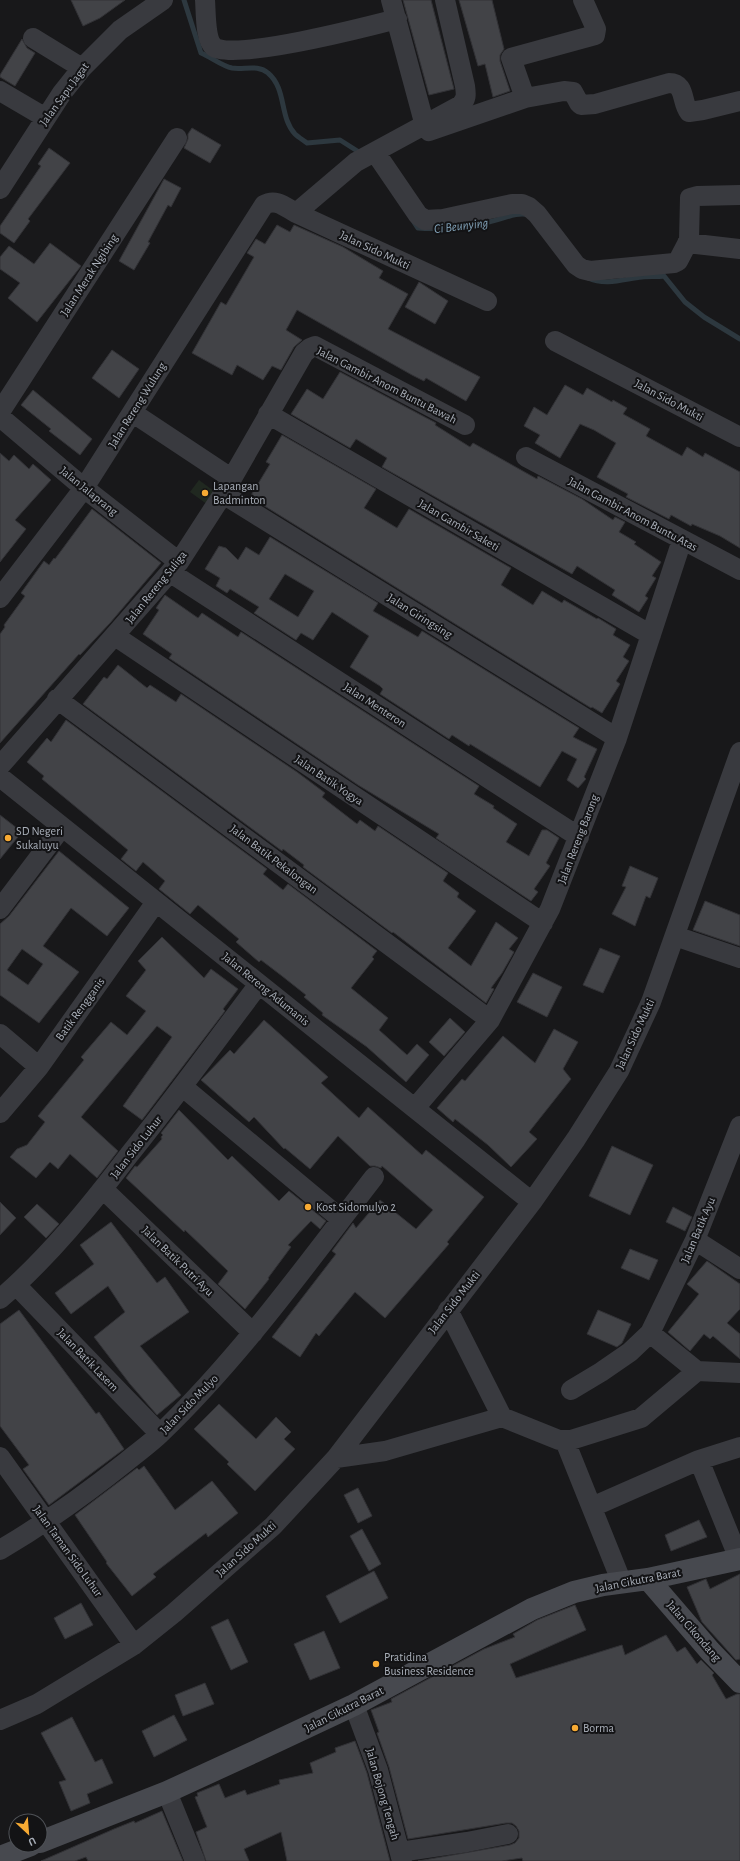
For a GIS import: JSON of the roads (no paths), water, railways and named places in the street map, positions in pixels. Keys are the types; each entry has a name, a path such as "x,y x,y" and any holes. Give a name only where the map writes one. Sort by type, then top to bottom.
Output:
{"main road":[{"name":"Jalan Cikutra Barat","path":"48,1839 167,1792 354,1705 532,1609 574,1592 648,1579 739,1559"},
{"name":"Jalan Cikondang","path":"648,1579 710,1651 740,1682"},
{"path":"0,1857 10,1853"}],"street":[{"name":"Jalan Sapu Jagat","path":"0,189 46,118 82,68 120,30 163,0"},
{"path":"205,0 208,40 219,50 231,51 292,44 397,19"},
{"path":"392,0 427,130 432,131 525,98 570,91 573,92 581,105 591,104 669,83 674,83 681,89 689,112 740,101"},
{"path":"296,213 356,162 425,126 461,105 467,96 445,0"},
{"path":"525,98 511,58 595,35 596,29 583,0"},
{"path":"33,38 82,68"},
{"path":"0,91 46,118"},
{"name":"Jalan Merak Ngibing","path":"0,412 177,138"},
{"path":"379,149 418,215 425,220 443,219 503,206 522,204 529,207 537,214 574,262 582,269 604,270 674,263 678,261 682,250 688,243 690,198 697,196 740,195"},
{"name":"Jalan Sido Mukti","path":"264,205 270,201 276,202 296,213 487,301"},
{"name":"Jalan Rereng Wulung","path":"3,588 84,488 264,205"},
{"path":"688,243 740,249"},
{"name":"Jalan Sido Mukti","path":"555,341 740,438"},
{"name":"Jalan Gambir Anom Buntu Bawah","path":"310,348 315,346 465,425"},
{"name":"Jalan Rereng Suliga","path":"0,766 57,699 175,568 227,486 304,353 310,348"},
{"name":"Jalan Giringsing","path":"133,413 227,486 617,738"},
{"name":"Jalan Gambir Saketi","path":"268,414 651,635"},
{"name":"Jalan Jalaprang","path":"0,417 175,568"},
{"name":"Jalan Gambir Anom Buntu Atas","path":"526,457 740,570"},
{"name":"Jalan Rereng Barong","path":"415,1108 490,1020 550,909 617,738 682,540"},
{"name":"Jalan Menteron","path":"175,568 579,837"},
{"name":"Jalan Batik Yogya","path":"115,636 543,923"},
{"name":"Jalan Batik Pekalongan","path":"57,699 490,1020"},
{"name":"Jalan Sido Mukti","path":"0,1720 37,1704 134,1645 174,1613 273,1526 336,1458 532,1202 576,1139 619,1071 651,1002 740,752"},
{"name":"Jalan Rereng Adumanis","path":"0,777 532,1202"},
{"path":"0,909 62,826"},
{"name":"Batik Rengganis","path":"0,1113 39,1067 156,902"},
{"path":"675,936 740,958"},
{"name":"Jalan Sido Luhur","path":"0,1299 16,1285 60,1240 103,1189 183,1087 259,984"},
{"path":"0,1034 39,1067"},
{"path":"183,1087 341,1219"},
{"name":"Jalan Batik Ayu","path":"650,1333 695,1240 740,1126"},
{"name":"Jalan Sido Mulyo","path":"0,1550 47,1521 98,1485 160,1434 209,1384 253,1333 374,1177"},
{"name":"Jalan Batik Putri Ayu","path":"103,1189 253,1333"},
{"path":"695,1240 740,1269"},
{"name":"Jalan Batik Lasem","path":"16,1285 160,1434"},
{"path":"448,1310 502,1417"},
{"path":"571,1390 630,1352 650,1333 697,1371 740,1373"},
{"path":"336,1458 386,1451 502,1417 559,1440 565,1441 641,1418 697,1371"},
{"path":"565,1441 622,1583"},
{"path":"592,1507 699,1460 740,1447"},
{"name":"Jalan Taman Sido Luhur","path":"0,1457 134,1645"},
{"path":"699,1460 739,1559"},
{"name":"Jalan Bojong Tengah","path":"354,1705 378,1770 401,1857"},
{"path":"167,1792 195,1861"},
{"path":"401,1857 508,1834"}],"waterway":[{"name":"Ci Beunying","path":"184,0 201,53 228,67 255,68 264,70 268,73 278,87 290,127 295,134 307,143 340,140 362,154"},
{"name":"Ci Beunying","path":"414,222 418,228 427,229 462,227 494,221 519,214 529,215"},
{"name":"Ci Beunying","path":"588,278 608,282 664,276 685,302 704,317 740,339"}],"place":[{"name":"Lapangan Badminton","path":"205,493"},
{"name":"SD Negeri Sukaluyu","path":"8,838"},
{"name":"Kost Sidomulyo 2","path":"308,1207"},
{"name":"Pratidina Business Residence","path":"376,1664"},
{"name":"Borma","path":"575,1728"}]}
